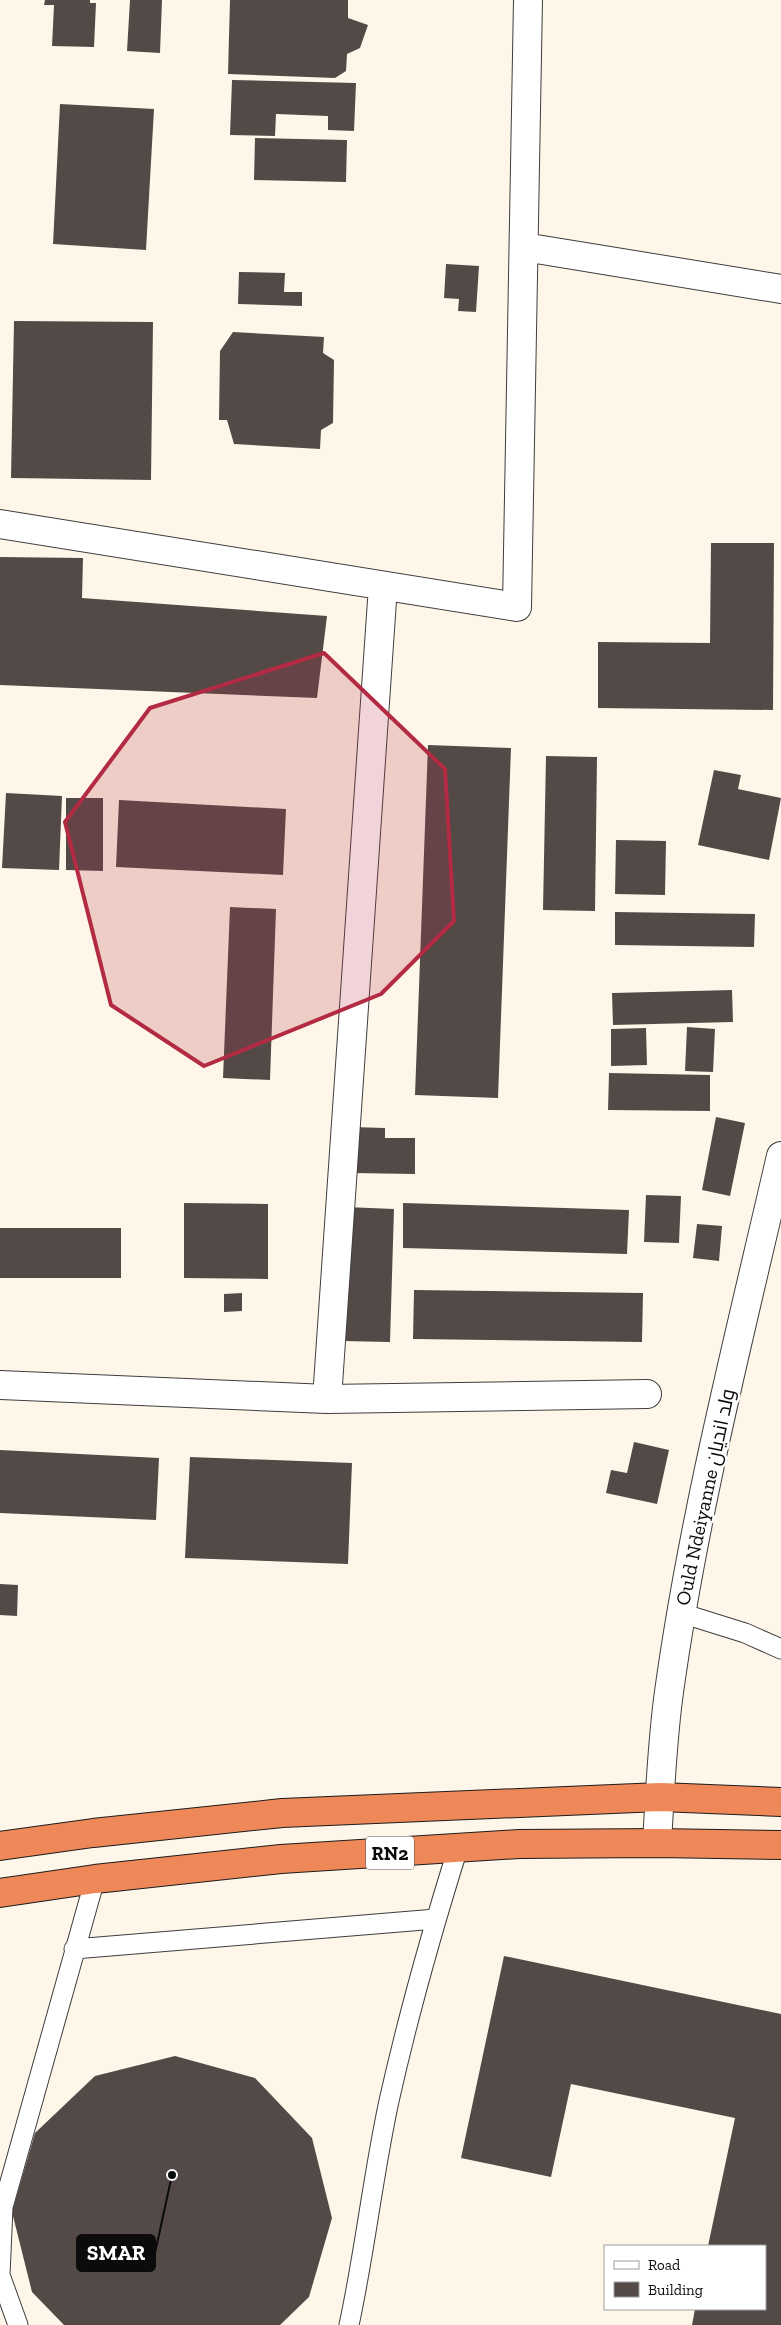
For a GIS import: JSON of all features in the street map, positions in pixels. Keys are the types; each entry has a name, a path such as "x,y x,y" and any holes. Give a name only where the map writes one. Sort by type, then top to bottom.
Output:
{"highway":[{"name":"RN2","path":"0,1846 93,1833 282,1813 660,1797 781,1802"},
{"name":"RN2","path":"0,1893 95,1879 281,1859 519,1844 657,1843 781,1845"}],"street":[{"path":"0,524 517,607 528,0"},
{"path":"524,247 781,289"},
{"path":"326,1399 383,586"},
{"name":"Ould Ndeiyanne ولد انديان","path":"657,1843 663,1744 681,1613 728,1387 781,1156"},
{"path":"0,1385 326,1399 647,1394"}],"lane":[{"path":"681,1613 745,1633 781,1649"},
{"path":"349,2325 362,2265 377,2164 389,2100 436,1919 458,1848"},
{"path":"18,2325 0,2275 3,2207 95,1879"},
{"path":"74,1949 436,1919"}],"highlighted area":[{"path":"324,653 445,769 454,921 381,994 204,1066 111,1005 65,822 150,708"}],"building":[{"path":"45,0 90,0 90,3 96,3 94,47 52,46 54,5 44,5"},
{"path":"130,0 162,0 160,53 127,51"},
{"path":"230,0 348,0 348,18 368,25 360,48 347,54 346,71 335,78 228,74"},
{"path":"232,80 356,83 354,131 328,130 328,116 276,114 275,136 230,135"},
{"path":"60,104 154,109 146,250 53,244"},
{"path":"255,138 347,140 346,182 254,180"},
{"path":"446,264 479,266 476,312 458,311 459,299 444,298"},
{"path":"239,272 285,273 284,292 302,292 302,306 238,304"},
{"path":"14,321 153,322 151,480 11,478"},
{"path":"233,332 324,337 323,353 334,360 333,423 321,430 320,449 234,444 227,420 219,420 220,351"},
{"path":"711,543 774,543 773,710 598,708 598,642 710,643"},
{"path":"0,557 83,558 82,598 327,616 317,698 0,685"},
{"path":"428,745 511,748 498,1098 415,1095"},
{"path":"546,756 597,757 595,911 543,910"},
{"path":"714,770 741,775 738,789 781,798 769,860 698,845"},
{"path":"6,793 62,796 59,870 2,868"},
{"path":"66,798 103,798 103,871 66,870"},
{"path":"119,800 286,809 283,875 116,867"},
{"path":"616,840 666,841 665,895 615,894"},
{"path":"230,907 276,909 270,1080 223,1078"},
{"path":"615,912 755,914 754,947 615,945"},
{"path":"732,990 733,1022 613,1025 612,993"},
{"path":"687,1027 715,1029 713,1072 685,1071"},
{"path":"646,1028 647,1065 611,1066 611,1029"},
{"path":"609,1073 710,1075 710,1111 608,1110"},
{"path":"716,1117 745,1123 730,1196 702,1190"},
{"path":"353,1127 385,1128 385,1138 415,1138 415,1174 352,1173"},
{"path":"646,1195 681,1196 679,1243 644,1242"},
{"path":"184,1203 268,1204 268,1279 184,1278"},
{"path":"403,1203 629,1210 627,1254 403,1248"},
{"path":"346,1207 394,1209 390,1342 342,1341"},
{"path":"697,1224 722,1226 719,1261 693,1258"},
{"path":"0,1228 121,1228 121,1278 0,1278"},
{"path":"414,1290 643,1293 642,1342 413,1339"},
{"path":"242,1293 242,1311 224,1312 224,1294"},
{"path":"634,1442 669,1450 657,1504 606,1493 611,1470 627,1473"},
{"path":"0,1450 159,1458 156,1520 0,1513"},
{"path":"190,1457 352,1463 348,1564 185,1558"},
{"path":"0,1584 18,1585 17,1616 0,1615"},
{"path":"504,1956 781,2014 781,2325 692,2325 695,2310 766,2310 766,2245 708,2245 735,2118 571,2084 551,2177 461,2158"},
{"path":"175,2056 255,2078 312,2138 332,2218 309,2297 280,2325 64,2325 32,2292 12,2212 35,2133 95,2076"}],"place":[{"name":"SMAR","path":"172,2175"}]}
